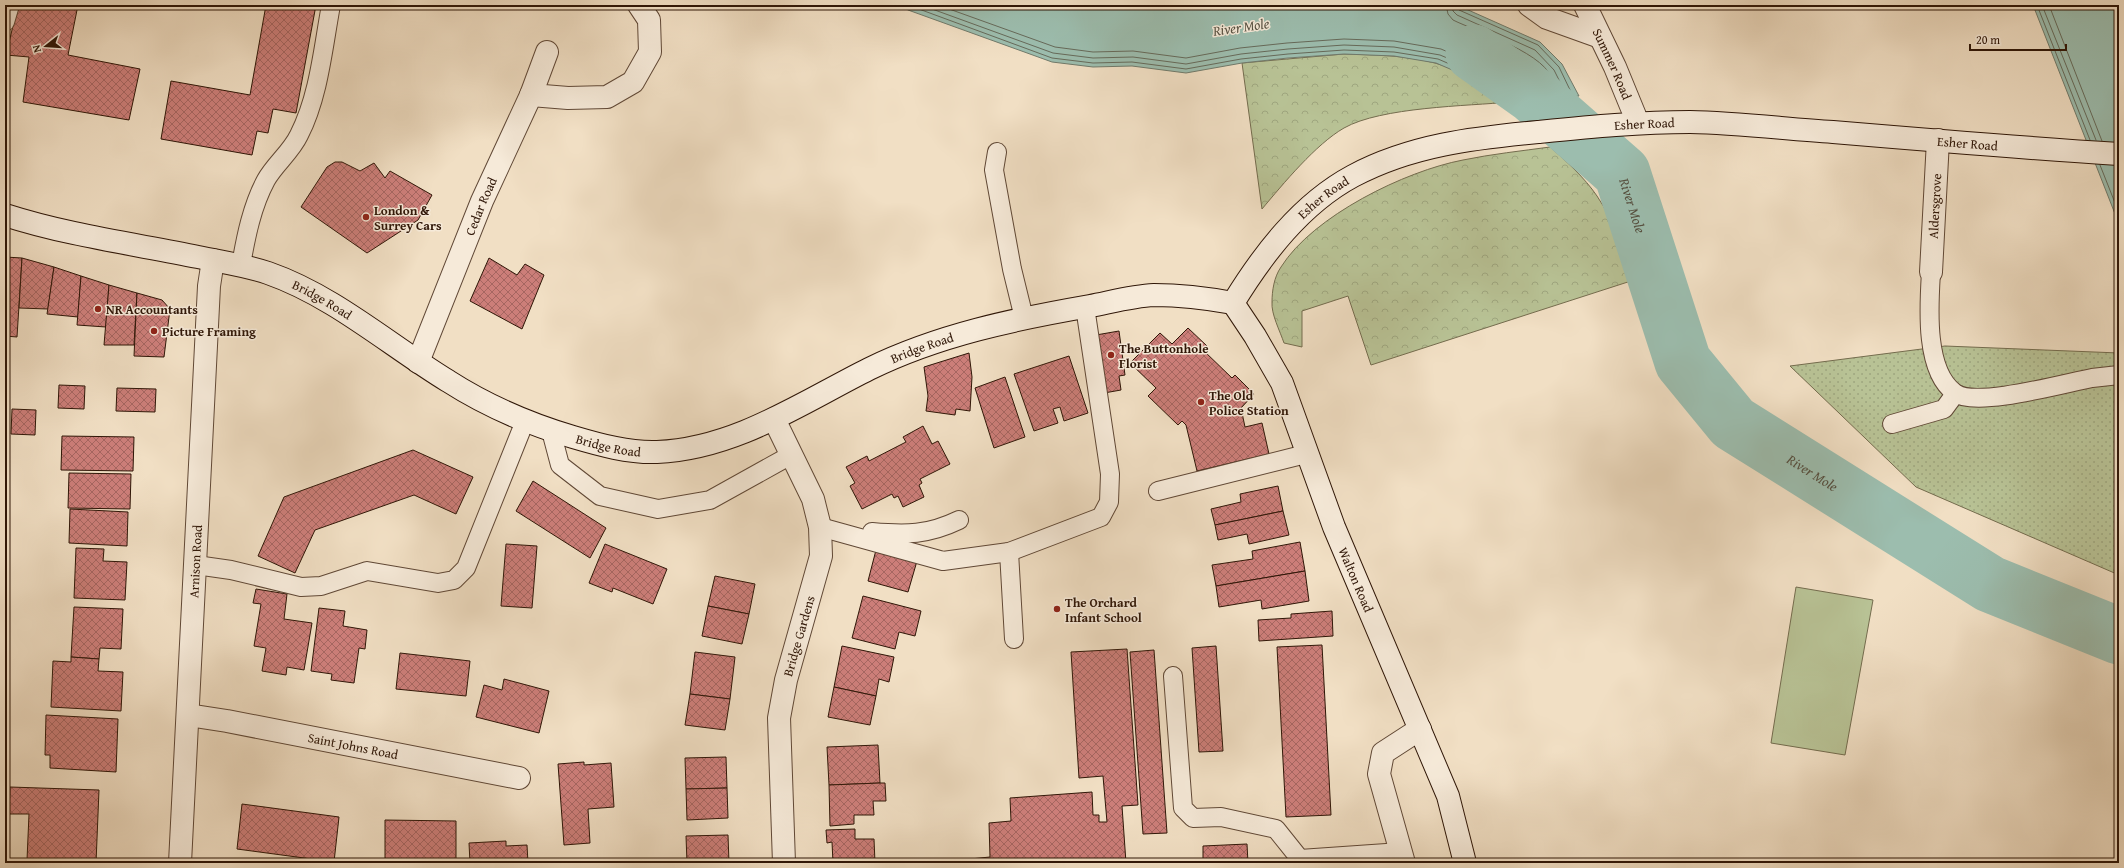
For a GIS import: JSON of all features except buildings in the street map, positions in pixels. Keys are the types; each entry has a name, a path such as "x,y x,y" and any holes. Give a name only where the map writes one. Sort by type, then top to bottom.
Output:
{"main road":[{"path":"531,95 568,98 607,97 634,82 650,52 649,20 639,5"},
{"path":"1529,5 1547,18 1600,37"},
{"name":"Summer Road","path":"1585,5 1615,68 1638,123"},
{"name":"Cedar Road","path":"418,362 482,201 531,95 546,52"},
{"name":"Esher Road","path":"1233,303 1258,262 1292,224 1319,199 1352,176 1393,158 1438,145 1492,136 1609,125 1693,122 2119,154"},
{"name":"Aldersgrove","path":"1931,272 1938,140"},
{"name":"Bridge Road","path":"5,215 65,230 241,265 270,273 305,289 341,310 418,362 485,404 551,431 620,449 654,452 692,449 735,436 774,419 871,369 910,351 1024,318 1150,295 1197,296 1233,303"},
{"name":"Arnison Road","path":"180,863 209,286 213,260"},
{"name":"Walton Road","path":"1233,303 1255,336 1282,383 1306,454 1334,527 1448,796 1465,863"},
{"name":"Bridge Gardens","path":"774,419 813,499 820,527 821,556 786,680 779,718 784,863"},
{"name":"Saint Johns Road","path":"188,715 227,721 519,778"},
{"path":"1402,857 1378,774 1383,753 1420,729"}],"lane":[{"path":"5,22 10,5"},
{"path":"241,265 246,235 266,179 298,136 313,101 331,5"},
{"path":"997,152 994,170 1012,269 1024,318"},
{"path":"1931,272 1929,309 1933,348 1939,375 1955,394 1982,398 2031,392 2092,378 2119,376"},
{"path":"820,527 943,560 1009,552 1101,517 1109,502 1110,474 1085,306"},
{"path":"1892,424 1944,409 1955,394"},
{"path":"196,565 230,570 301,587 321,586 367,570 438,583 454,580 466,568 525,421"},
{"path":"551,431 560,465 600,496 658,509 710,500 791,455"},
{"path":"1158,491 1306,454"},
{"path":"820,527 903,535 928,532 959,520"},
{"path":"1009,552 1014,639"},
{"path":"1173,676 1183,808 1193,818 1221,817 1276,828 1300,859 1402,857"}],"green space":[{"path":"1344,54 1401,57 1435,63 1465,75 1511,102 1449,106 1401,112 1360,121 1344,128 1322,144 1300,165 1262,209 1242,63"},
{"path":"1550,147 1581,176 1597,196 1614,226 1634,280 1371,365 1348,296 1302,311 1302,347 1284,343 1274,317 1272,307 1275,280 1281,267 1296,248 1315,230 1362,198 1415,174 1463,160"},
{"path":"1945,346 2119,353 2119,575 1916,487 1790,366"},
{"path":"1796,587 1873,600 1845,755 1771,743"}],"water":[{"path":"900,5 1457,5 1540,42 1562,64 1579,96 1511,102 1471,78 1436,63 1394,56 1344,54 1288,58 1242,63 1186,73 1132,66 1093,67 1052,62 908,10"},
{"path":"2033,5 2119,5 2119,224"}],"waterway":[{"name":"River Mole","path":"1474,53 1533,95 1622,173 1683,362 1733,423 1990,584 2119,636"}],"place":[{"name":"London & Surrey Cars","path":"366,217"},
{"name":"NR Accountants","path":"98,309"},
{"name":"Picture Framing","path":"154,331"},
{"name":"The Buttonhole Florist","path":"1111,355"},
{"name":"The Old Police Station","path":"1201,402"},
{"name":"The Orchard Infant School","path":"1057,609"}]}
